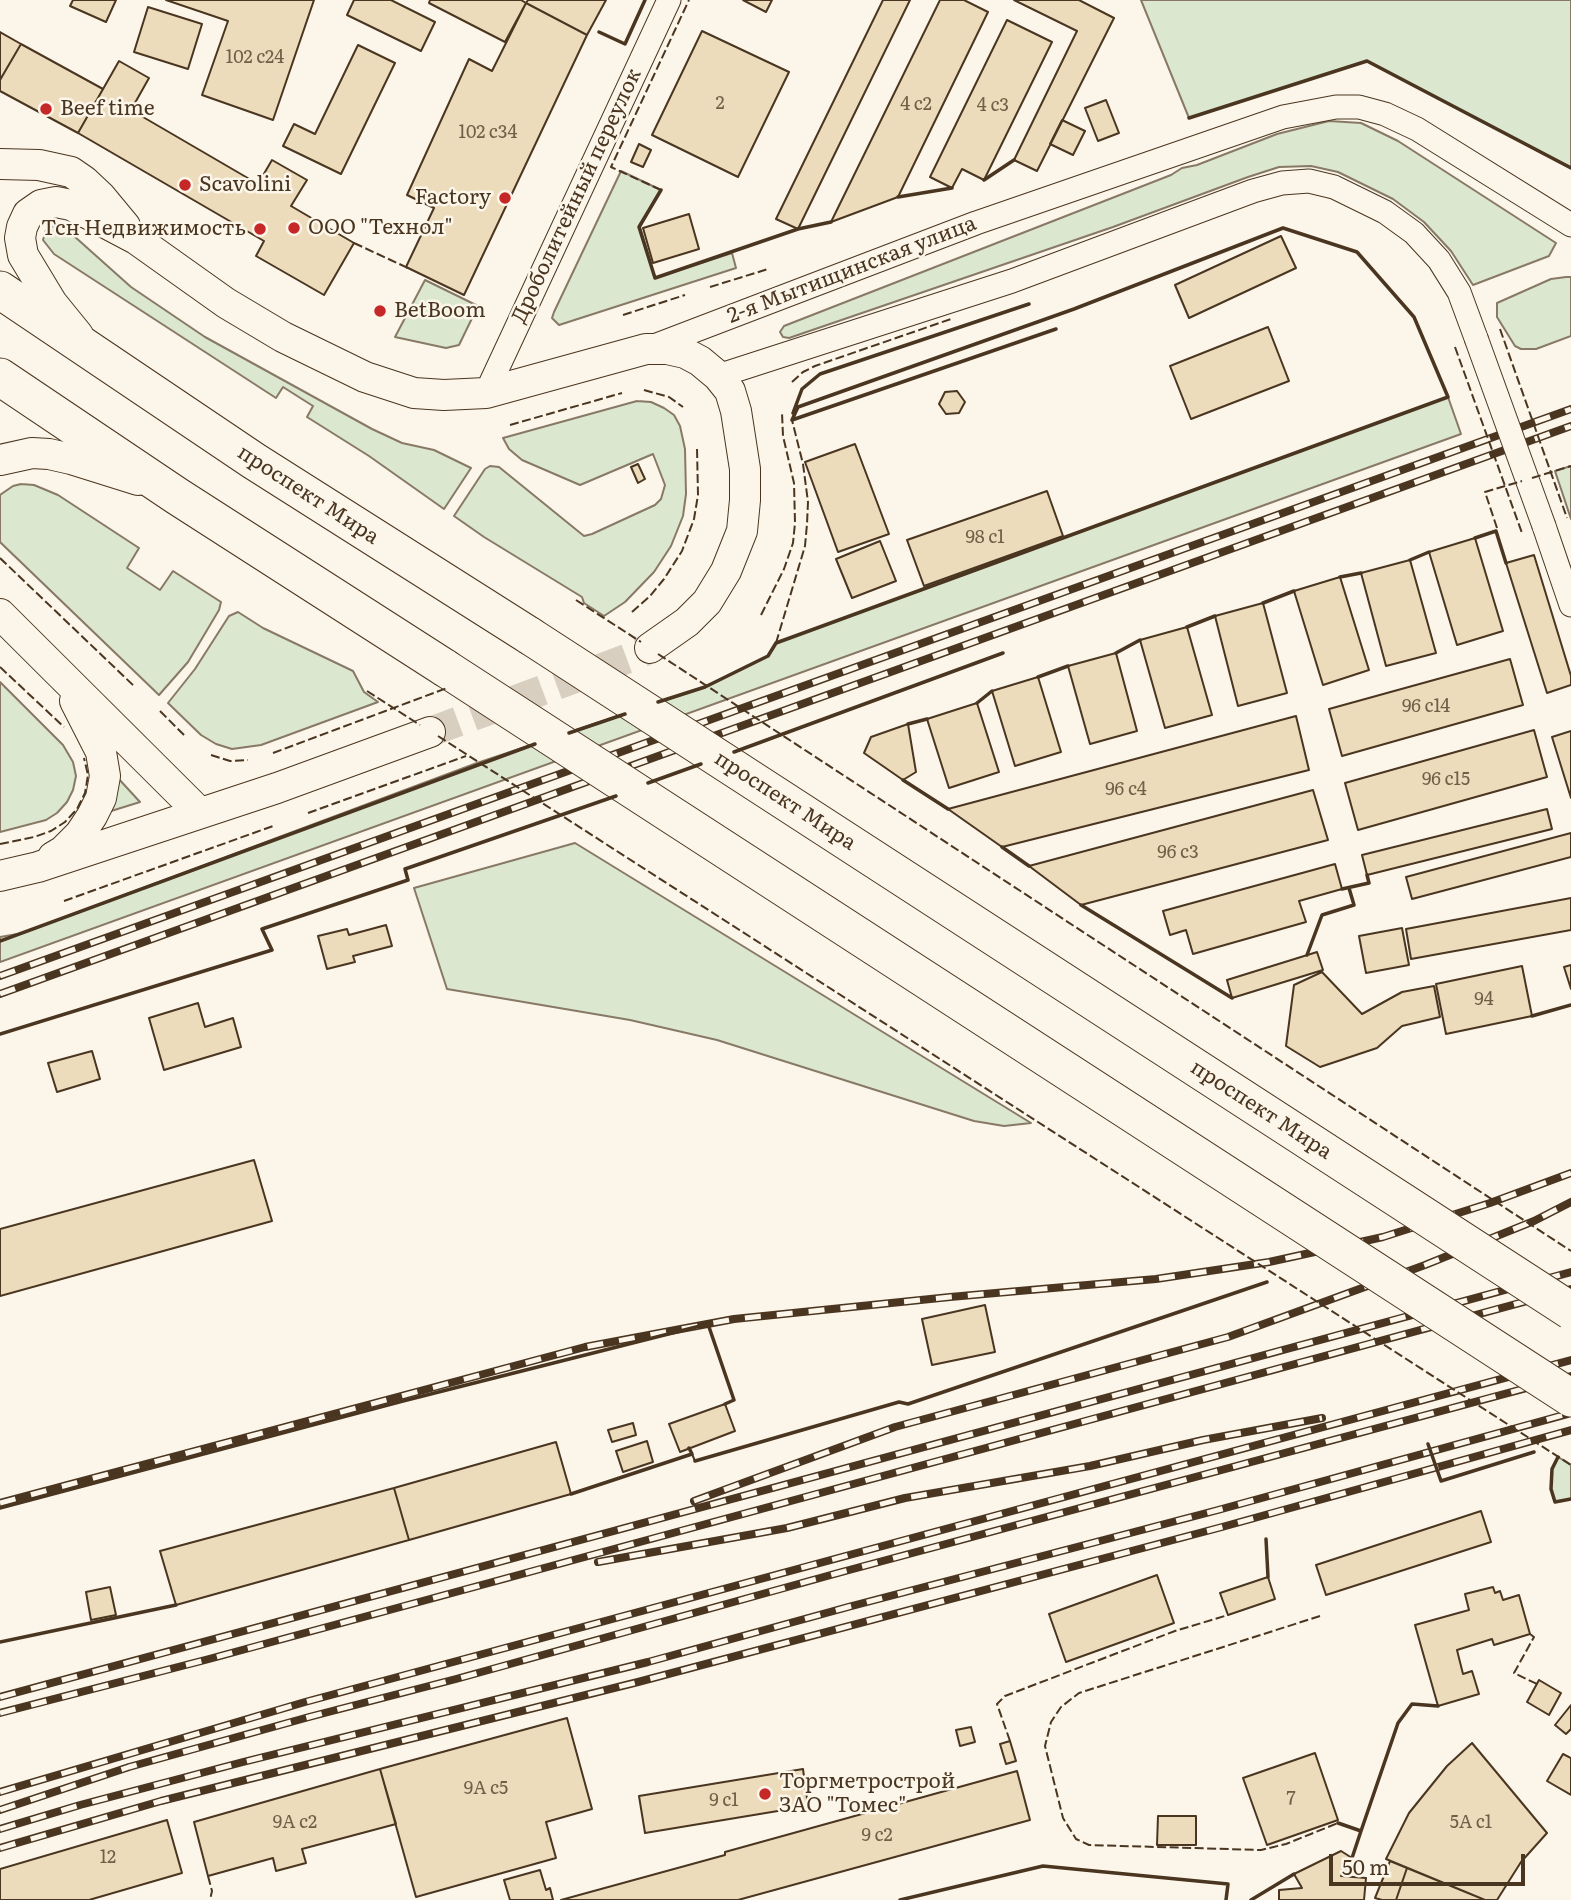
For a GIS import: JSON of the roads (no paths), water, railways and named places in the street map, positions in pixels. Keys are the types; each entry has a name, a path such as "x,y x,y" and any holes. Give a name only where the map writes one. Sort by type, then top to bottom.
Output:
{"main road":[{"name":"проспект Мира","path":"0,289 254,461 530,636 1571,1311"},
{"path":"0,377 177,496 1571,1398"}],"street":[{"name":"Дроболитейный переулок","path":"486,393 669,0"},
{"name":"2-я Мытищинская улица","path":"94,354 52,303 29,266 22,246 22,227 28,215 41,205 56,202 71,205 136,240 252,319 365,377 414,393 444,395 486,393 646,349 976,223 1283,117 1336,107 1359,107 1385,114 1417,129 1571,225"},
{"name":"2-я Мытищинская улица","path":"0,163 39,165 71,172 101,197 136,240"},
{"path":"718,376 1012,281 1253,191 1282,183 1309,181 1334,187 1385,212 1414,233 1439,260 1459,292 1571,605"},
{"path":"646,349 667,349 700,360 730,391 741,441 745,500 742,531 726,571 707,602 687,622 650,648"},
{"path":"0,460 32,453 71,459 124,474 177,496"},
{"path":"4,616 200,813"},
{"path":"38,867 63,851 80,834 101,797 105,776 101,751 56,669"},
{"path":"0,876 38,867 277,788 430,732"}],"tunnel":[{"path":"430,732 650,648"}],"railway":[{"path":"0,976 1571,409"},
{"path":"0,994 1571,426"},
{"path":"0,1503 585,1347 734,1319 1156,1279 1269,1262 1383,1237 1490,1203 1571,1173"},
{"path":"694,1501 895,1427 1228,1337 1425,1265 1534,1221 1571,1202"},
{"path":"0,1697 1571,1272"},
{"path":"0,1713 209,1659 1571,1289"},
{"path":"0,1792 305,1702 1571,1360"},
{"path":"0,1810 129,1767 309,1717 1571,1376"},
{"path":"0,1829 243,1762 648,1662 1571,1413"},
{"path":"598,1562 787,1528 905,1498 1090,1466 1203,1440 1322,1418"},
{"path":"0,1848 161,1801 638,1682 1222,1527 1571,1430"}],"place":[{"name":"Beef time","path":"46,109"},
{"name":"Scavolini","path":"185,185"},
{"name":"Factory","path":"505,198"},
{"name":"ООО \"Технол\"","path":"294,228"},
{"name":"Тсн Недвижимость","path":"260,229"},
{"name":"BetBoom","path":"380,311"},
{"name":"Торгметрострой ЗАО \"Томес\"","path":"765,1794"}]}
